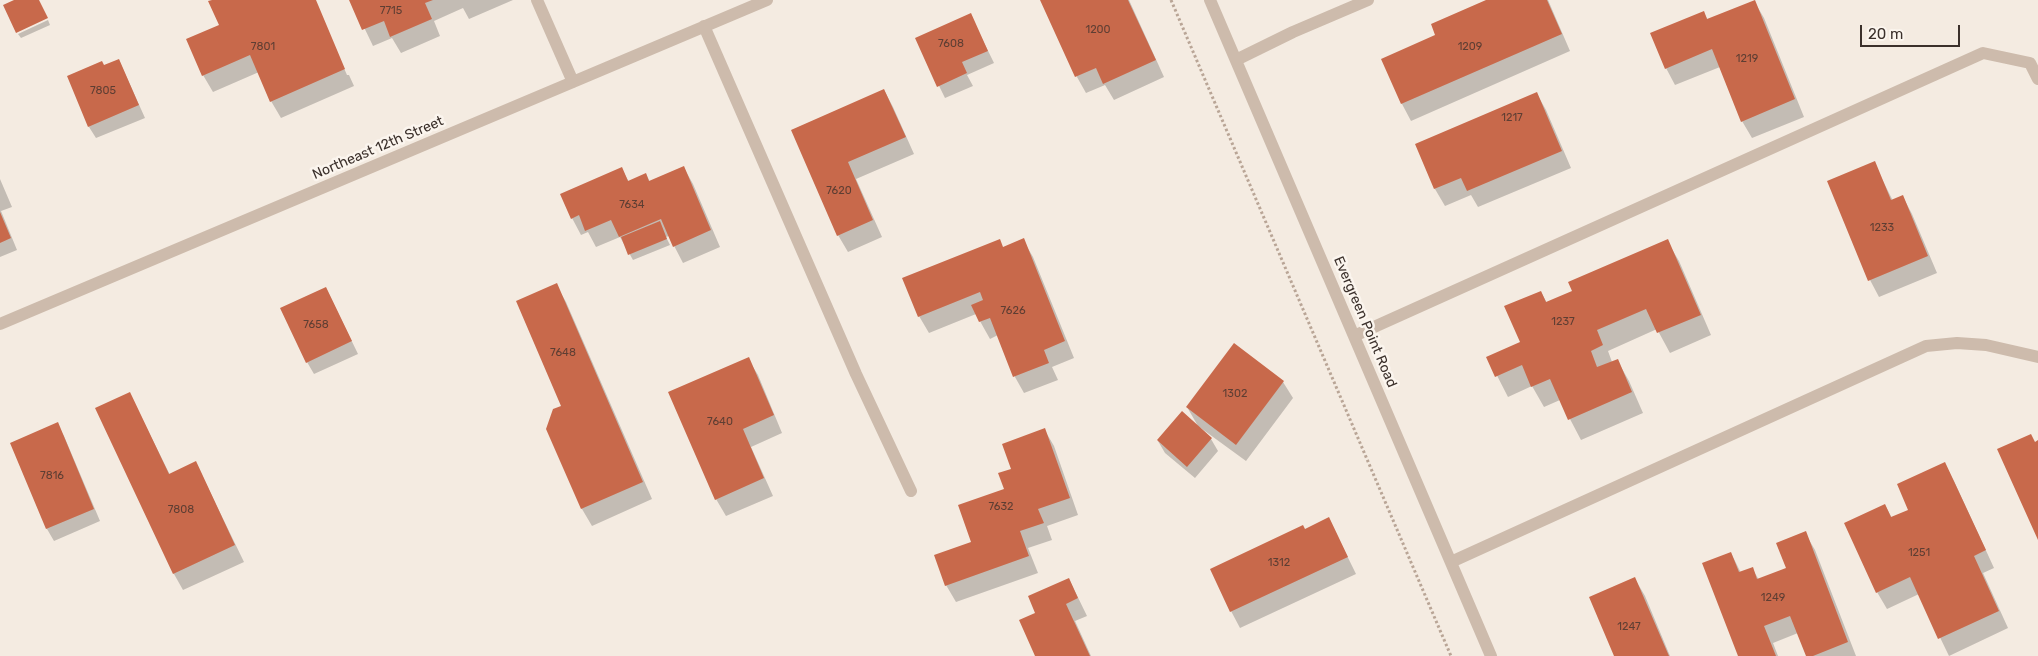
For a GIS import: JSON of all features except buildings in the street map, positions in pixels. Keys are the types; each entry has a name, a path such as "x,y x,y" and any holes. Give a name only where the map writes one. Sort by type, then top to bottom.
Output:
{"street":[{"path":"537,0 573,82"},
{"name":"Northeast 12th Street","path":"0,324 767,0"},
{"name":"Evergreen Point Road","path":"1210,0 1491,656"},
{"path":"1236,60 1293,32 1368,0"},
{"path":"704,26 856,374 911,491"},
{"path":"1354,336 1983,53 2030,63 2038,79"},
{"path":"1451,562 1926,346 1957,343 1986,345 2038,357"}],"path":[{"path":"1171,0 1451,656"}]}
